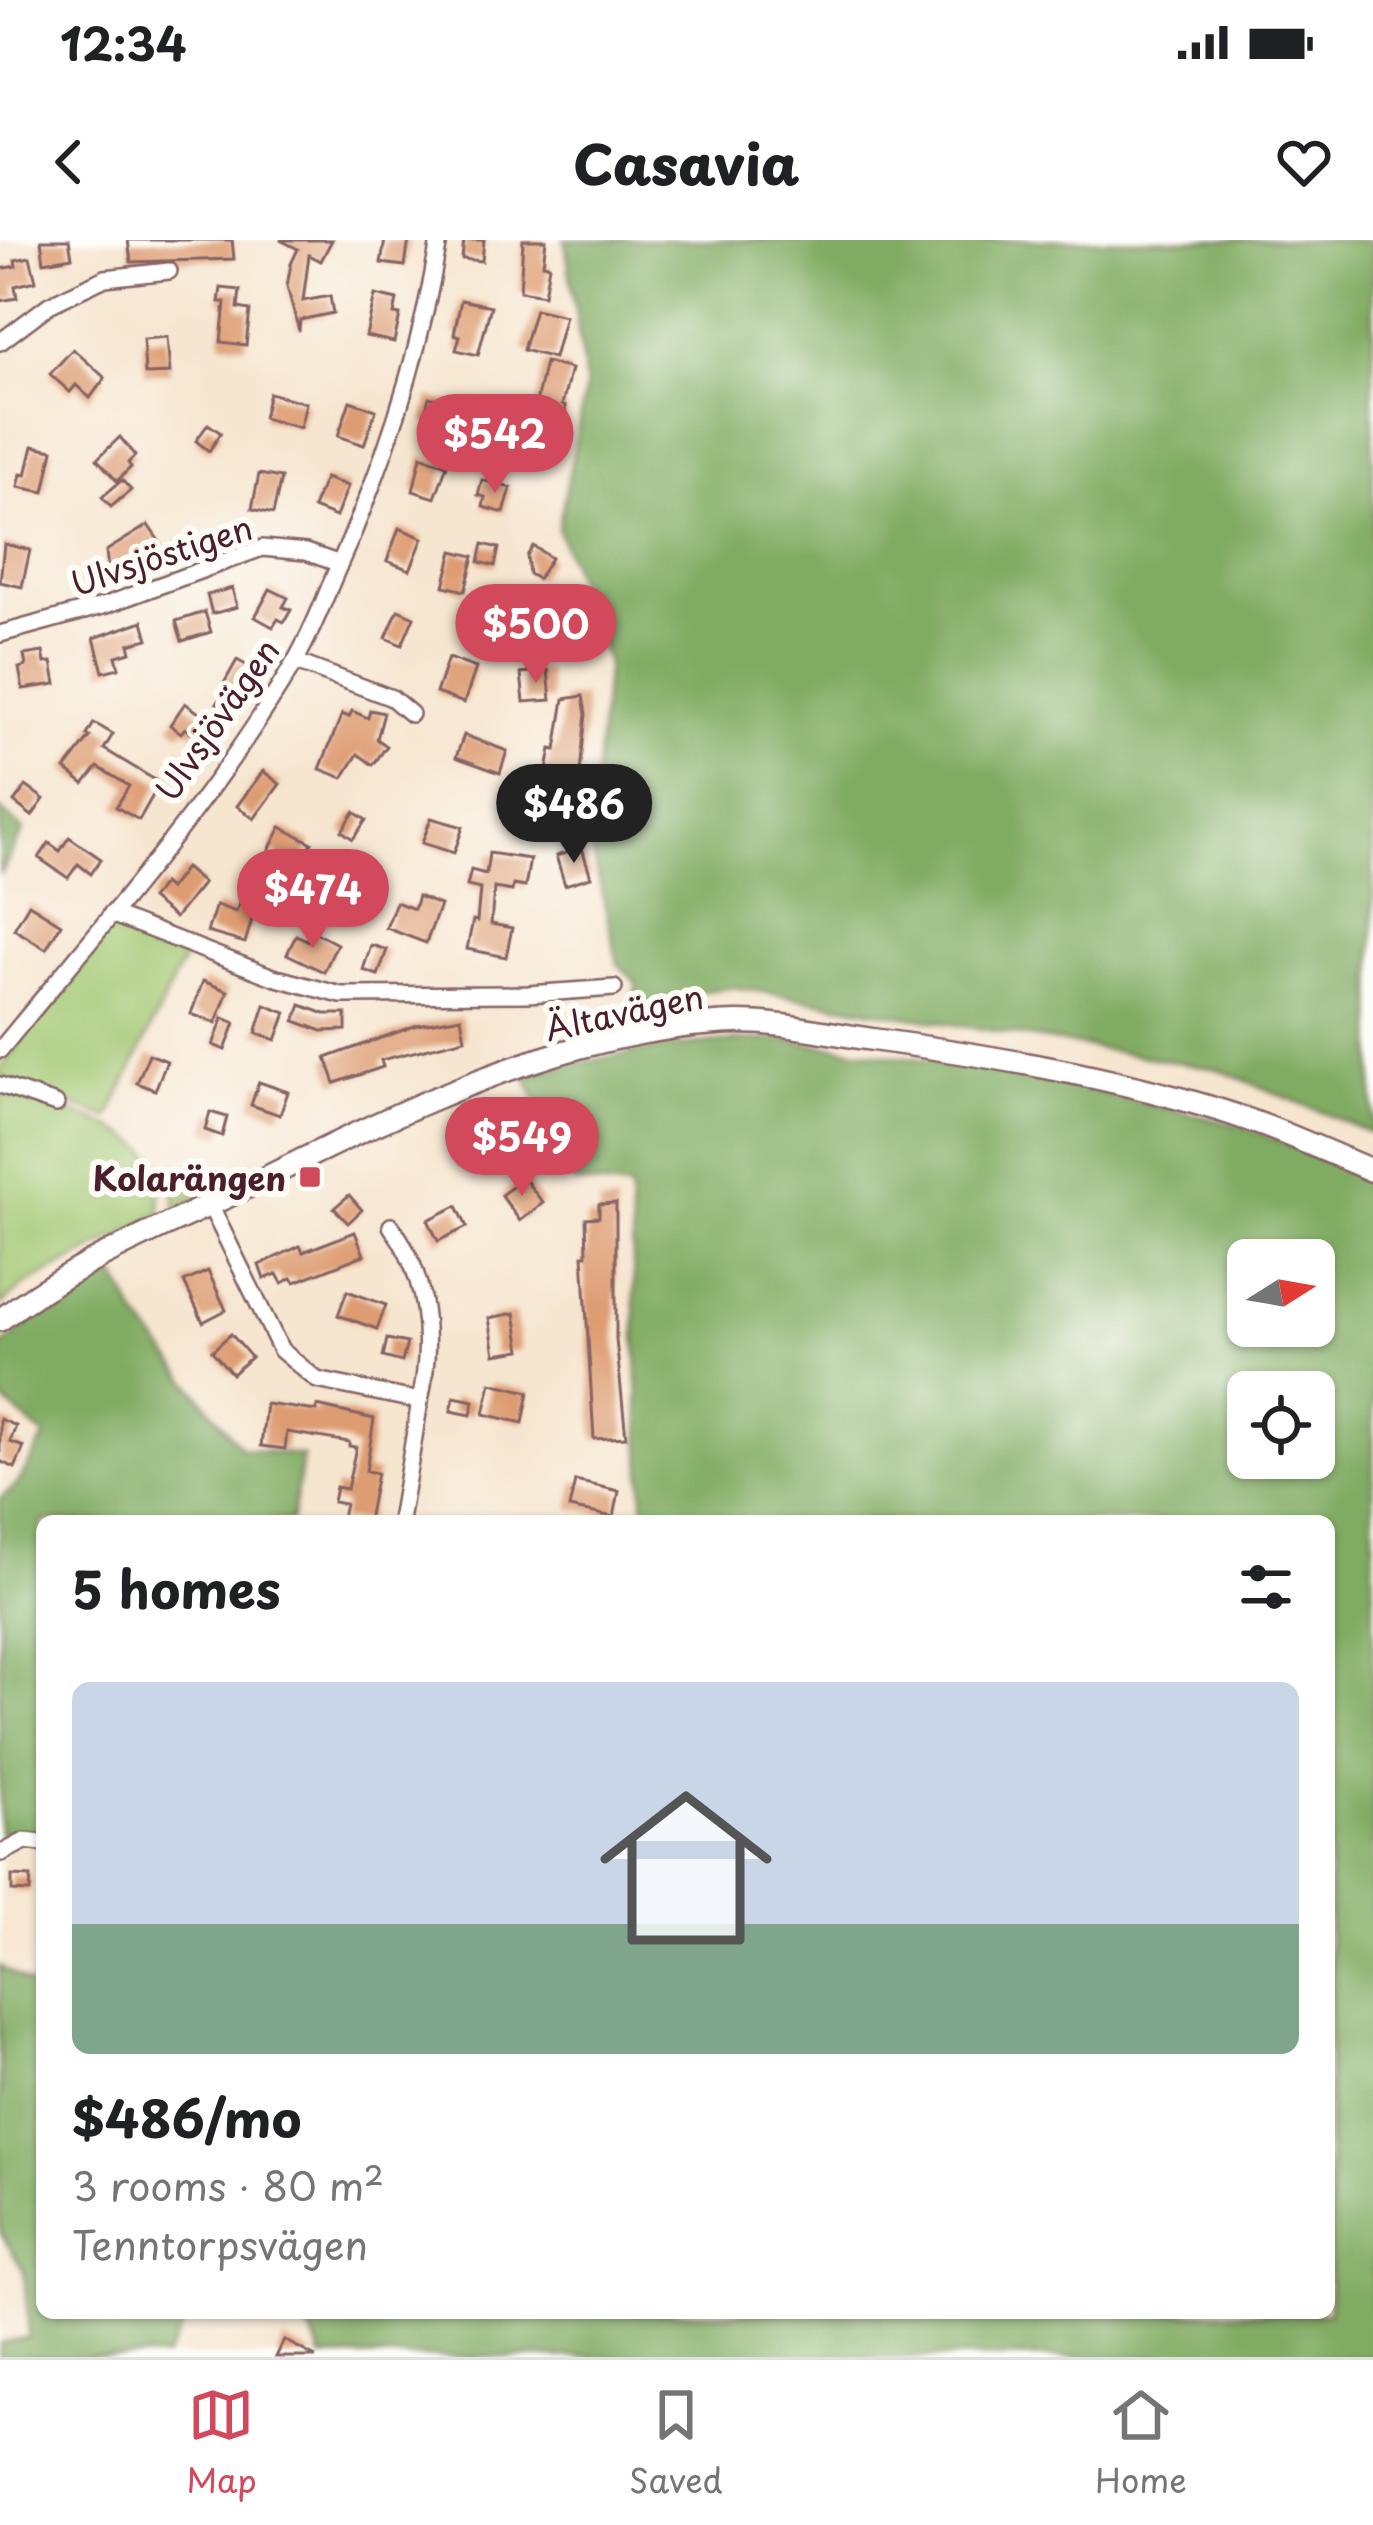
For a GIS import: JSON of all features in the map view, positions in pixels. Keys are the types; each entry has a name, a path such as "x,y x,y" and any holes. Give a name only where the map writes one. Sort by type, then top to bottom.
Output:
{"main road":[{"name":"Ältavägen","path":"0,1320 100,1256 344,1139 492,1077 602,1043 721,1023 916,1045 1126,1084 1225,1112 1373,1171"}],"street":[{"name":"Ulvsjövägen","path":"0,1050 216,777 296,662 396,428 418,349 439,240"},
{"path":"0,342 49,305 105,278 169,271"},
{"name":"Ulvsjöstigen","path":"0,634 106,605 262,548 306,552 340,564"},
{"path":"296,662 392,698 411,714"},
{"path":"111,914 273,977 341,995 528,994 614,988"},
{"path":"0,1085 56,1104"},
{"path":"211,1205 281,1350 317,1379 420,1402"},
{"path":"391,1226 402,1241 424,1303 430,1348 401,1515"},
{"path":"2,1853 25,1841 36,1842"}],"green space":[{"path":"565,240 1373,240 1373,1134 1218,1069 733,987 630,1009 637,984 618,963 589,835 607,664 558,530 586,386"},
{"path":"0,810 24,830 0,875"},
{"path":"110,926 186,953 109,1118 2,1078 0,1068"},
{"path":"779,1039 1025,1074 1242,1126 1373,1178 1373,2357 320,2357 303,2319 1335,2319 1335,1515 644,1515 630,1189 573,1182 525,1075 651,1050"},
{"path":"0,1092 115,1129 153,1157 166,1175 161,1214 24,1286 0,1306"},
{"path":"238,1178 176,1207 174,1192 179,1182"},
{"path":"116,1275 136,1315 241,1448 303,1456 292,1515 36,1515 36,1830 0,1834 0,1498 17,1485 45,1436 0,1398 0,1348 32,1321"},
{"path":"0,1966 36,1989 36,2319 186,2319 166,2357 0,2357 0,2343 29,2337 24,2271 0,2232"}],"building":[{"path":"41,240 69,240 72,257 44,262"},
{"path":"128,240 232,240 234,259 131,262"},
{"path":"280,240 332,240 321,261 309,255 303,301 330,296 333,313 300,320 299,331 287,286 298,249"},
{"path":"385,240 409,240 405,266 381,263"},
{"path":"464,240 484,240 482,261 462,259"},
{"path":"523,240 546,240 543,264 549,265 544,295 520,291"},
{"path":"30,257 36,281 15,286 17,298 0,301 0,269"},
{"path":"221,288 240,290 238,308 250,310 246,345 221,342 225,302 219,302"},
{"path":"375,295 397,300 394,314 400,315 394,342 366,336"},
{"path":"461,300 491,306 478,355 456,350"},
{"path":"535,309 565,316 554,358 523,350"},
{"path":"167,337 170,373 145,374 143,339"},
{"path":"73,349 105,378 90,398 76,385 70,392 50,374"},
{"path":"545,362 571,369 562,405 566,418 560,445 545,442 544,447 538,446 536,459 511,453 514,440 527,443"},
{"path":"269,393 306,403 300,428 263,418"},
{"path":"429,397 470,407 465,431 423,422"},
{"path":"350,401 376,410 364,445 338,436"},
{"path":"208,424 221,433 209,451 196,441"},
{"path":"120,437 135,456 117,481 97,459"},
{"path":"33,446 53,450 44,492 18,487"},
{"path":"421,456 447,465 435,498 413,491"},
{"path":"259,474 281,478 273,514 252,509"},
{"path":"325,478 348,486 336,517 313,508"},
{"path":"122,480 131,490 111,507 102,497"},
{"path":"482,480 511,488 504,513 483,507 485,497 478,495"},
{"path":"148,525 163,547 134,568 108,570 106,551"},
{"path":"399,528 423,538 410,570 387,561"},
{"path":"4,544 30,550 22,587 0,582"},
{"path":"483,544 499,548 495,566 479,562"},
{"path":"533,546 551,558 538,579 529,574 527,556"},
{"path":"453,551 474,556 465,591 444,586"},
{"path":"232,588 237,607 212,614 207,595"},
{"path":"270,589 288,598 283,607 291,610 284,622 278,619 273,627 255,617"},
{"path":"398,610 414,617 402,645 386,638"},
{"path":"205,612 211,632 182,641 176,621"},
{"path":"143,621 148,639 129,644 131,652 116,656 119,668 103,672 94,638"},
{"path":"534,623 574,630 575,643 537,647"},
{"path":"43,652 45,663 52,662 56,684 23,689 19,668 26,666 24,655"},
{"path":"448,658 476,668 464,703 436,693"},
{"path":"237,660 253,669 239,694 223,685"},
{"path":"548,670 551,700 524,702 521,673"},
{"path":"227,692 241,704 231,715 217,703"},
{"path":"583,696 586,714 579,782 546,776 551,749 556,750 564,699"},
{"path":"185,703 206,718 193,734 170,725"},
{"path":"370,710 384,713 377,739 387,746 373,765 358,754 343,778 320,769 342,714 349,717 352,711 368,718"},
{"path":"94,723 113,734 104,749 160,783 139,820 116,807 129,786 98,767 84,784 65,769 90,737"},
{"path":"464,735 507,751 500,773 456,757"},
{"path":"263,771 280,784 254,819 237,806"},
{"path":"26,786 44,799 32,816 14,802"},
{"path":"354,812 366,820 353,839 342,831"},
{"path":"431,818 463,827 454,853 422,843"},
{"path":"281,827 312,843 299,867 269,850"},
{"path":"69,837 101,859 91,874 78,864 68,878 39,858 49,843 60,851"},
{"path":"582,848 591,877 565,885 556,856"},
{"path":"489,853 530,859 525,887 494,888 491,924 512,928 506,957 467,949 473,920 477,921 480,889 467,886 471,870 486,874"},
{"path":"354,862 376,871 370,887 347,877"},
{"path":"185,868 203,883 175,918 151,899 163,884 169,889"},
{"path":"418,896 440,905 426,943 386,928 396,902 414,909"},
{"path":"240,901 256,906 245,943 207,932 216,905 236,912"},
{"path":"29,904 61,924 46,949 14,929"},
{"path":"314,932 337,944 324,972 287,954 296,935 309,941"},
{"path":"371,945 387,950 378,975 363,970"},
{"path":"203,981 228,991 216,1023 191,1014"},
{"path":"265,1005 286,1013 276,1040 256,1033"},
{"path":"301,1005 325,1014 346,1014 346,1030 322,1031 295,1021"},
{"path":"461,1017 465,1039 381,1060 383,1067 335,1083 326,1058 417,1025"},
{"path":"223,1018 235,1023 225,1050 213,1045"},
{"path":"149,1054 167,1061 155,1090 137,1083"},
{"path":"259,1082 288,1092 280,1115 251,1105"},
{"path":"210,1112 227,1117 222,1136 205,1130"},
{"path":"524,1178 543,1203 520,1221 501,1195"},
{"path":"349,1195 362,1210 348,1223 334,1208"},
{"path":"616,1203 616,1340 626,1437 594,1439 583,1255 587,1255 586,1218 599,1217 599,1204"},
{"path":"457,1206 467,1227 438,1241 428,1220"},
{"path":"355,1232 364,1255 295,1282 292,1278 282,1283 277,1274 264,1279 259,1265 300,1246 303,1252"},
{"path":"208,1271 226,1310 203,1322 184,1282"},
{"path":"347,1291 386,1305 377,1329 338,1315"},
{"path":"515,1313 521,1350 495,1354 489,1318"},
{"path":"231,1334 251,1357 232,1374 212,1351"},
{"path":"387,1339 407,1343 402,1362 383,1357"},
{"path":"491,1383 529,1392 523,1423 484,1414"},
{"path":"454,1397 474,1401 471,1415 451,1411"},
{"path":"266,1404 317,1411 317,1406 374,1419 366,1471 377,1473 369,1515 342,1515 345,1504 333,1502 336,1487 347,1489 356,1447 349,1442 287,1432 285,1449 261,1446"},
{"path":"0,1419 16,1426 10,1442 24,1447 15,1468 0,1465"},
{"path":"575,1481 619,1491 614,1515 569,1508"},
{"path":"12,1876 31,1877 30,1892 12,1891"},
{"path":"284,2340 316,2357 276,2357"}],"place":[{"name":"Kolarängen","path":"310,1177"}]}
